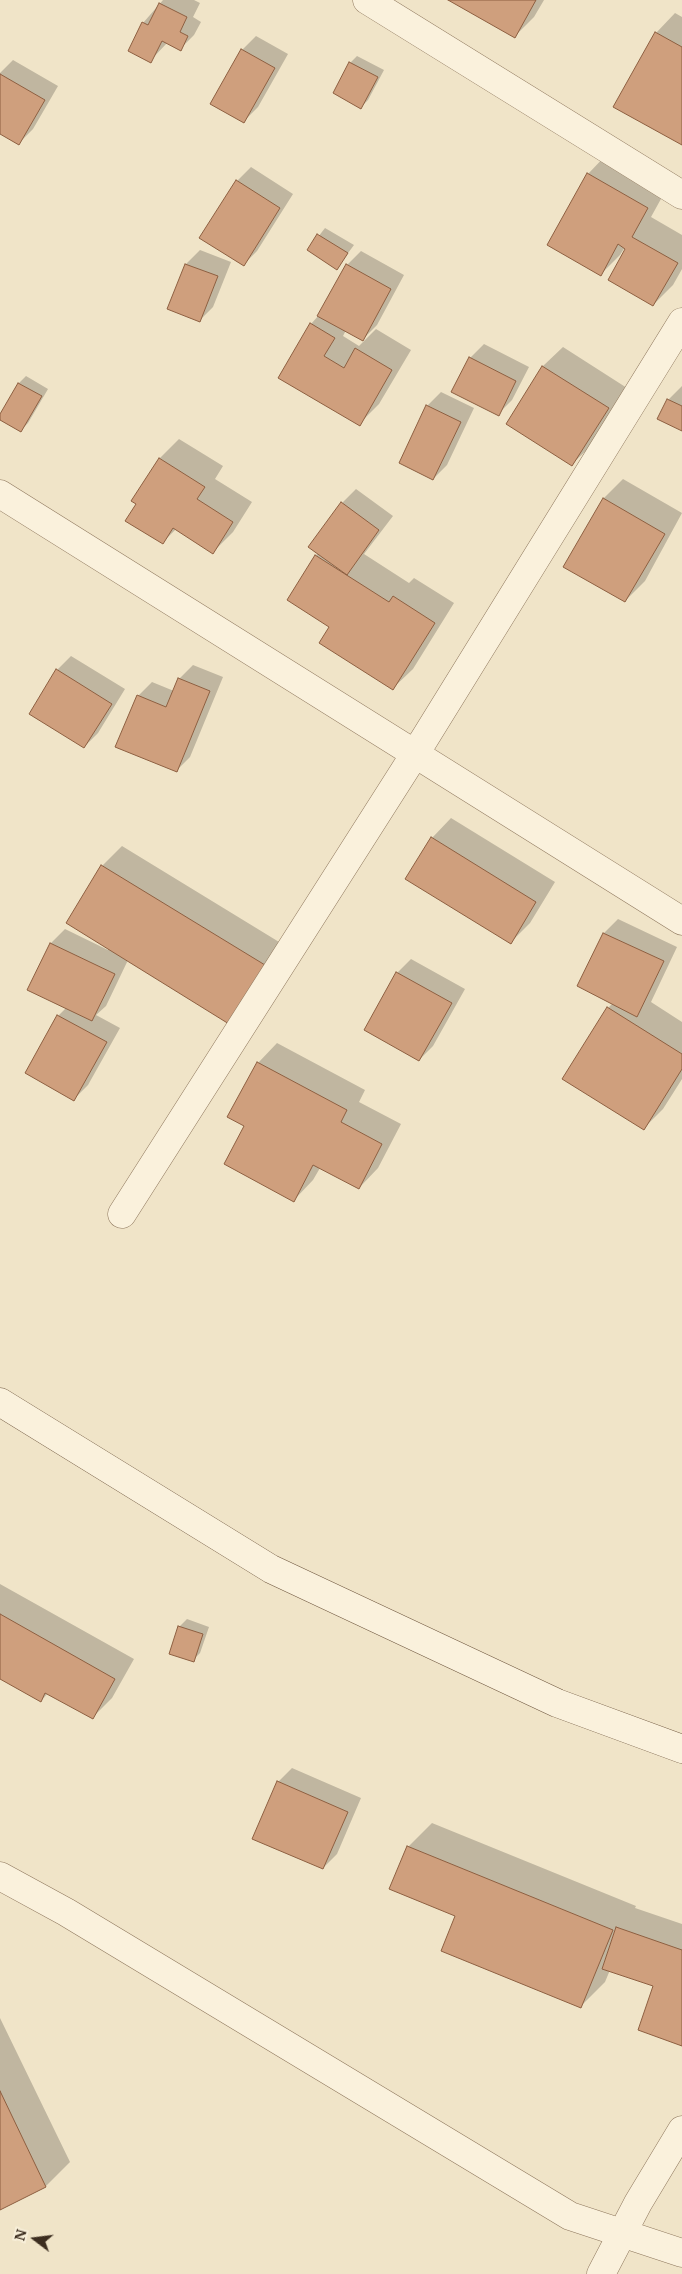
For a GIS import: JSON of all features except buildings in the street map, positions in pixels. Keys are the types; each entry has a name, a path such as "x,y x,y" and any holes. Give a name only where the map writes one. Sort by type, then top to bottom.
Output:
{"street":[{"path":"367,0 682,196"},
{"path":"122,1214 415,754 682,322"},
{"path":"0,494 682,921"},
{"path":"0,1402 271,1569 558,1703 682,1749"},
{"path":"0,1876 66,1912 570,2216 682,2253"},
{"path":"601,2274 622,2233 682,2130"}]}
